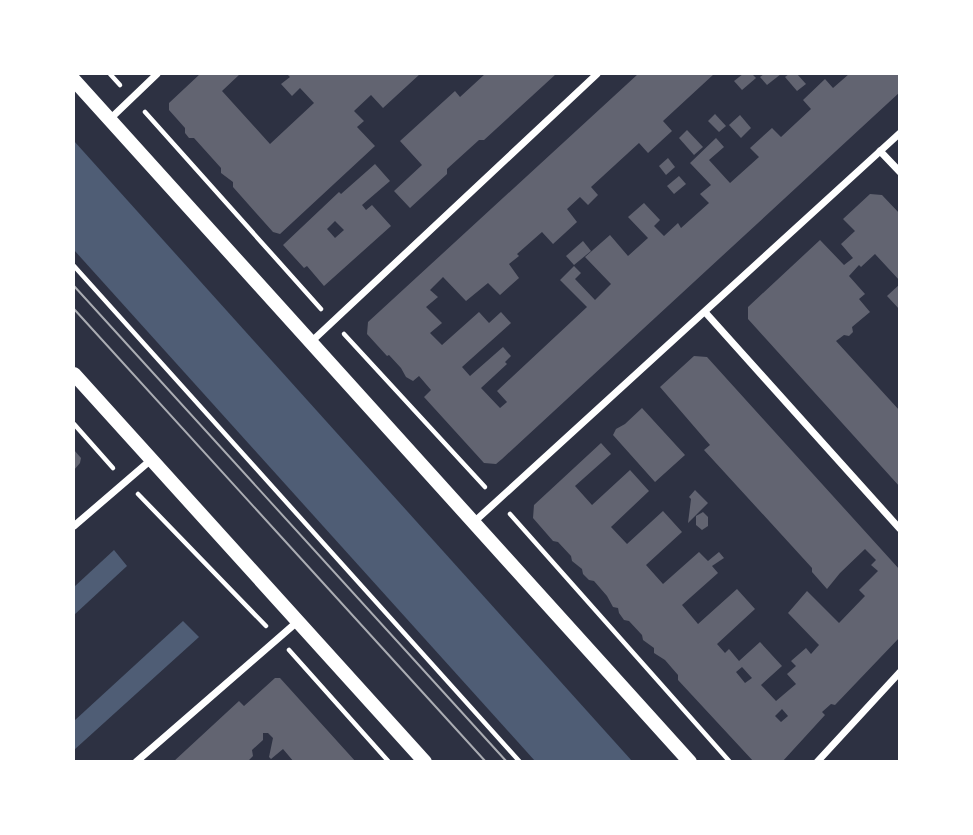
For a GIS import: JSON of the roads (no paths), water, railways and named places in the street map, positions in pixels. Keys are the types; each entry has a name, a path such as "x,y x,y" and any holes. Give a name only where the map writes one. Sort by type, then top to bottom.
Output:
{"main road":[{"path":"74,80 690,761"},
{"path":"74,374 425,761"}],"street":[{"path":"110,119 157,74"},
{"path":"311,342 597,74"},
{"path":"473,523 900,133"},
{"path":"880,151 900,172"},
{"path":"705,312 900,529"},
{"path":"74,526 152,459"},
{"path":"136,761 297,622"},
{"path":"817,761 900,672"}],"water":[{"path":"74,141 632,761 535,761 74,250"},
{"path":"114,550 127,566 74,615 74,587"},
{"path":"183,621 199,637 74,750 74,721"}],"tram line":[{"path":"74,286 507,762"},
{"path":"74,309 486,762"}]}
